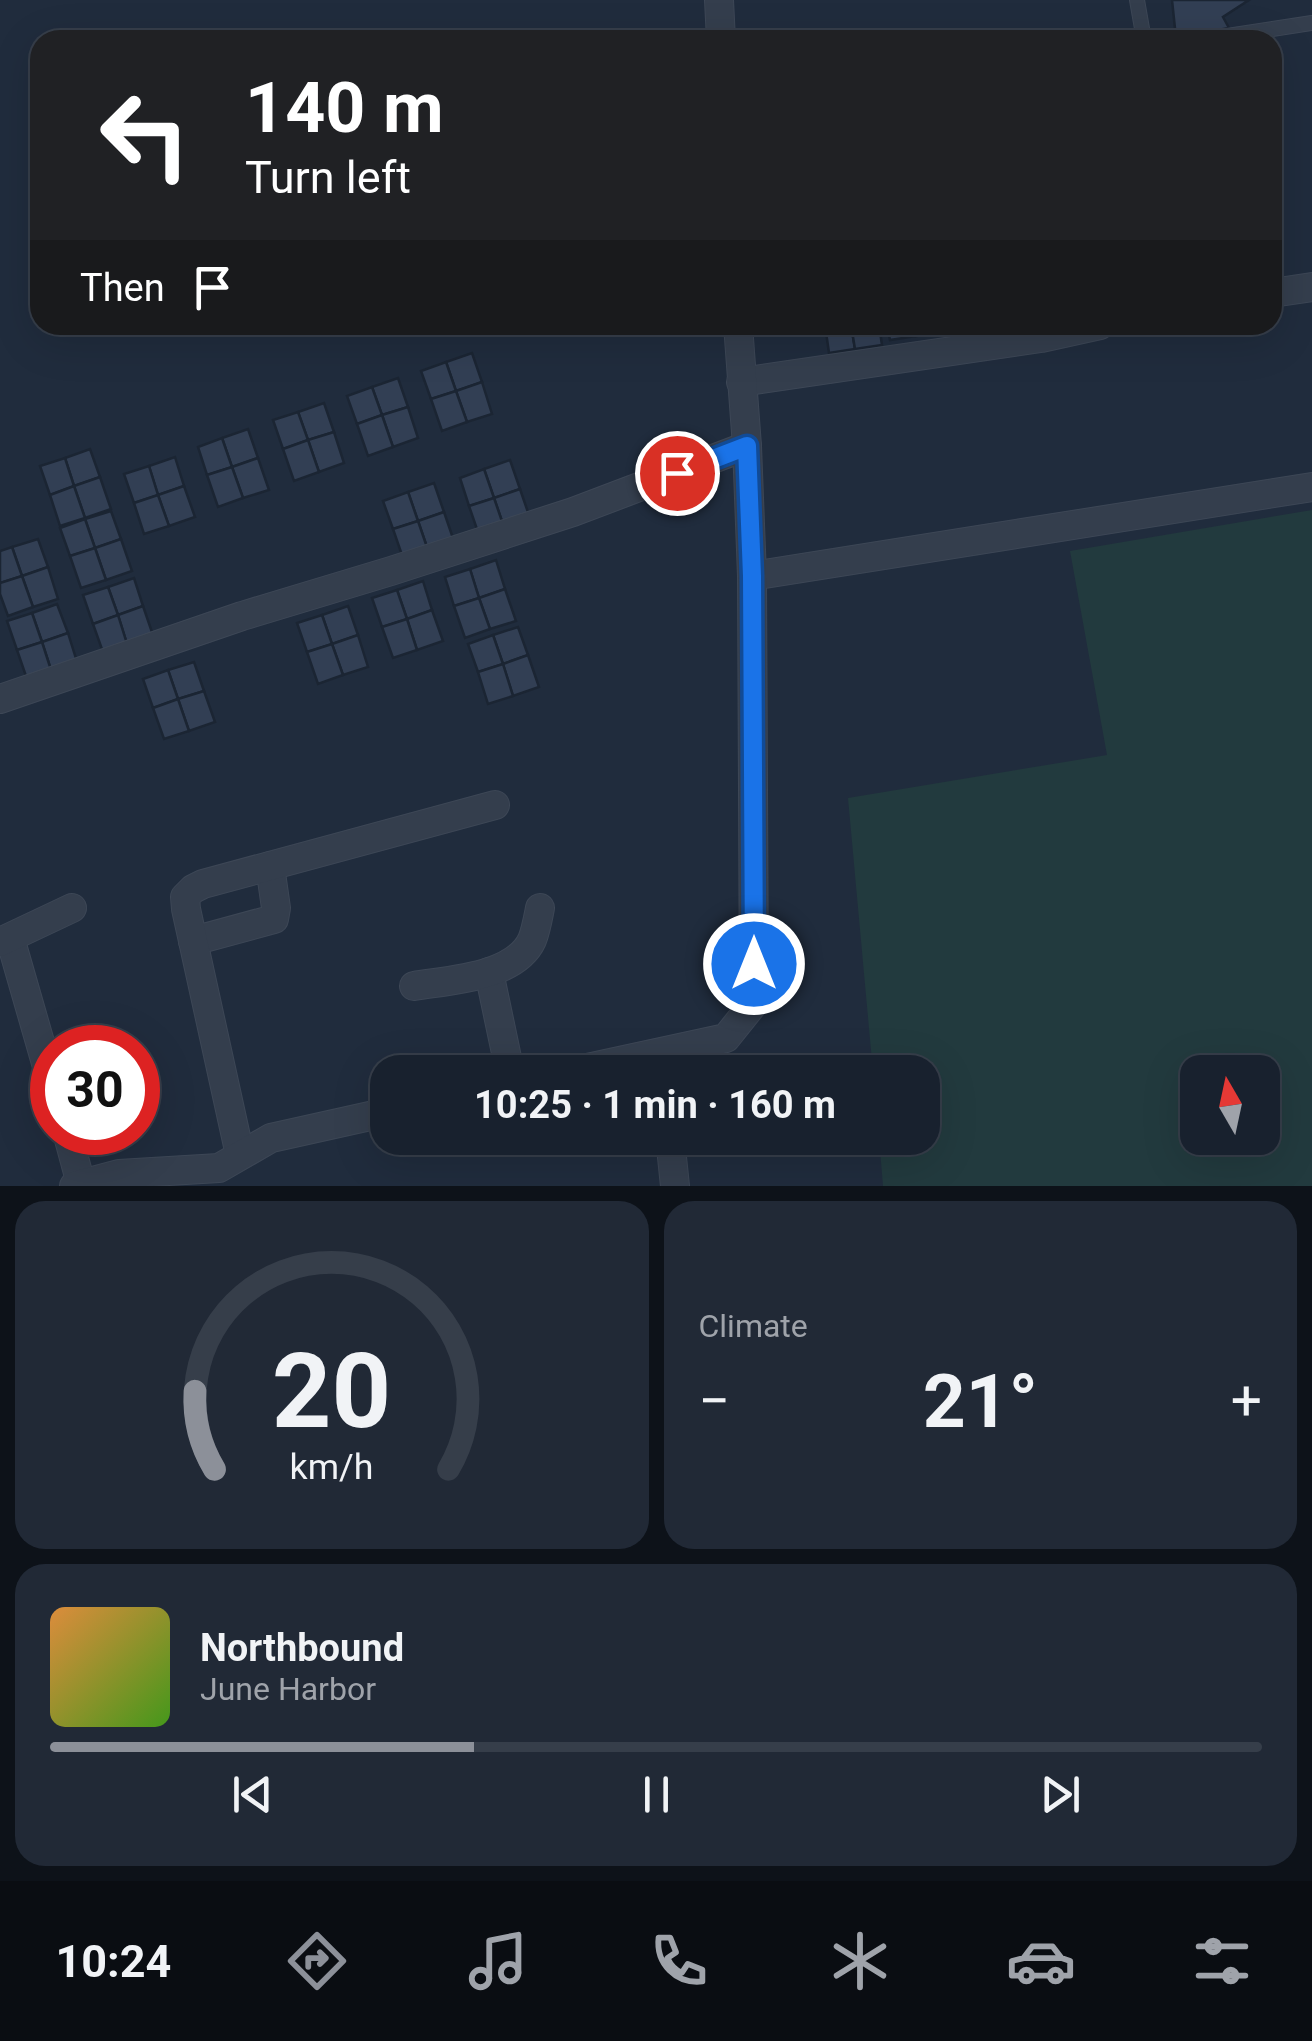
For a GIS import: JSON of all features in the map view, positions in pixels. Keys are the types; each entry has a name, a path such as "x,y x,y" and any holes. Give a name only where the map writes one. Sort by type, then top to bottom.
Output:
{"street":[{"path":"719,0 720,30"},
{"path":"1282,292 1312,287"},
{"path":"681,1055 726,1038 754,1003 752,576 739,335"},
{"path":"741,382 1055,335"},
{"path":"0,700 242,616 573,512 747,446"},
{"path":"752,576 1312,486"},
{"path":"240,1156 185,897 192,889 495,805"},
{"path":"193,941 274,919 270,866"},
{"path":"33,1025 5,940 72,908"},
{"path":"414,986 490,972 518,959 531,942 540,908"},
{"path":"490,972 507,1055"},
{"path":"72,1155 78,1185 119,1174 219,1168 271,1138 370,1116"},
{"path":"671,1155 674,1186"}],"lane":[{"path":"1137,0 1142,30"},
{"path":"1266,30 1312,23"}],"green space":[{"path":"1312,510 1312,1186 883,1186 880,1155 940,1155 940,1055 871,1055 848,798 1107,755 1070,551"}],"building":[{"path":"1172,0 1249,0 1223,17 1229,28 1175,30"},
{"path":"826,335 853,335 855,349 829,353"},
{"path":"853,335 880,335 882,345 855,349"},
{"path":"889,335 916,336 890,340"},
{"path":"472,353 482,382 456,391 446,362"},
{"path":"446,362 456,391 431,399 421,371"},
{"path":"398,378 408,407 382,415 372,387"},
{"path":"482,382 492,414 467,422 456,391"},
{"path":"372,387 382,415 357,424 347,396"},
{"path":"456,391 467,422 442,431 431,399"},
{"path":"324,403 334,432 308,440 298,412"},
{"path":"408,407 418,438 393,447 382,415"},
{"path":"298,412 308,440 283,449 273,420"},
{"path":"382,415 393,447 368,456 357,424"},
{"path":"248,429 258,458 232,467 222,438"},
{"path":"334,432 344,463 319,472 308,440"},
{"path":"222,438 232,467 207,475 198,447"},
{"path":"308,440 319,472 294,481 283,449"},
{"path":"90,449 100,477 74,486 65,458"},
{"path":"175,457 184,486 158,495 149,466"},
{"path":"65,458 74,486 50,495 40,466"},
{"path":"258,458 269,490 243,498 232,467"},
{"path":"510,460 520,489 494,498 484,469"},
{"path":"149,466 158,495 134,503 124,474"},
{"path":"232,467 243,498 218,507 207,475"},
{"path":"484,469 494,498 469,506 460,478"},
{"path":"100,477 111,509 85,518 74,486"},
{"path":"434,483 444,512 418,521 408,492"},
{"path":"74,486 85,518 60,526 50,495"},
{"path":"184,486 195,517 169,526 158,495"},
{"path":"520,489 531,521 505,530 494,498"},
{"path":"408,492 418,521 393,529 383,501"},
{"path":"158,495 169,526 144,534 134,503"},
{"path":"494,498 505,530 480,538 469,506"},
{"path":"111,511 121,539 95,548 85,519"},
{"path":"444,512 455,544 429,553 418,521"},
{"path":"85,519 95,548 70,556 60,528"},
{"path":"418,521 429,553 404,561 393,529"},
{"path":"38,539 48,567 22,576 12,547"},
{"path":"121,539 132,571 106,580 95,548"},
{"path":"12,547 22,576 0,583 0,551"},
{"path":"95,548 106,580 81,588 70,556"},
{"path":"496,560 505,589 479,598 470,569"},
{"path":"48,567 58,599 33,607 22,576"},
{"path":"470,569 479,598 454,606 445,577"},
{"path":"22,576 33,607 8,616 0,583"},
{"path":"134,578 143,606 118,615 108,587"},
{"path":"423,581 432,610 407,619 397,590"},
{"path":"108,587 118,615 93,624 83,595"},
{"path":"505,589 516,621 490,629 479,598"},
{"path":"397,590 407,619 382,627 372,598"},
{"path":"479,598 490,629 465,638 454,606"},
{"path":"57,604 68,633 42,642 32,613"},
{"path":"143,606 154,638 128,647 118,615"},
{"path":"348,606 358,635 332,644 322,615"},
{"path":"432,610 443,641 417,650 407,619"},
{"path":"32,613 42,642 17,650 7,621"},
{"path":"118,615 128,647 104,655 93,624"},
{"path":"322,615 332,644 307,652 297,623"},
{"path":"407,619 417,650 393,658 382,627"},
{"path":"518,627 528,655 503,664 493,635"},
{"path":"68,633 78,665 52,673 42,642"},
{"path":"358,635 368,667 343,675 332,644"},
{"path":"493,635 503,664 478,672 468,644"},
{"path":"42,642 52,673 28,682 17,650"},
{"path":"332,644 343,675 318,684 307,652"},
{"path":"528,655 539,687 513,696 503,664"},
{"path":"194,662 204,691 178,699 168,670"},
{"path":"503,664 513,696 488,704 478,672"},
{"path":"168,670 178,699 153,708 143,679"},
{"path":"204,691 215,722 189,731 178,699"},
{"path":"178,699 189,731 164,739 153,708"}],"route":[{"path":"677,473 747,446 752,576 754,964"}]}
